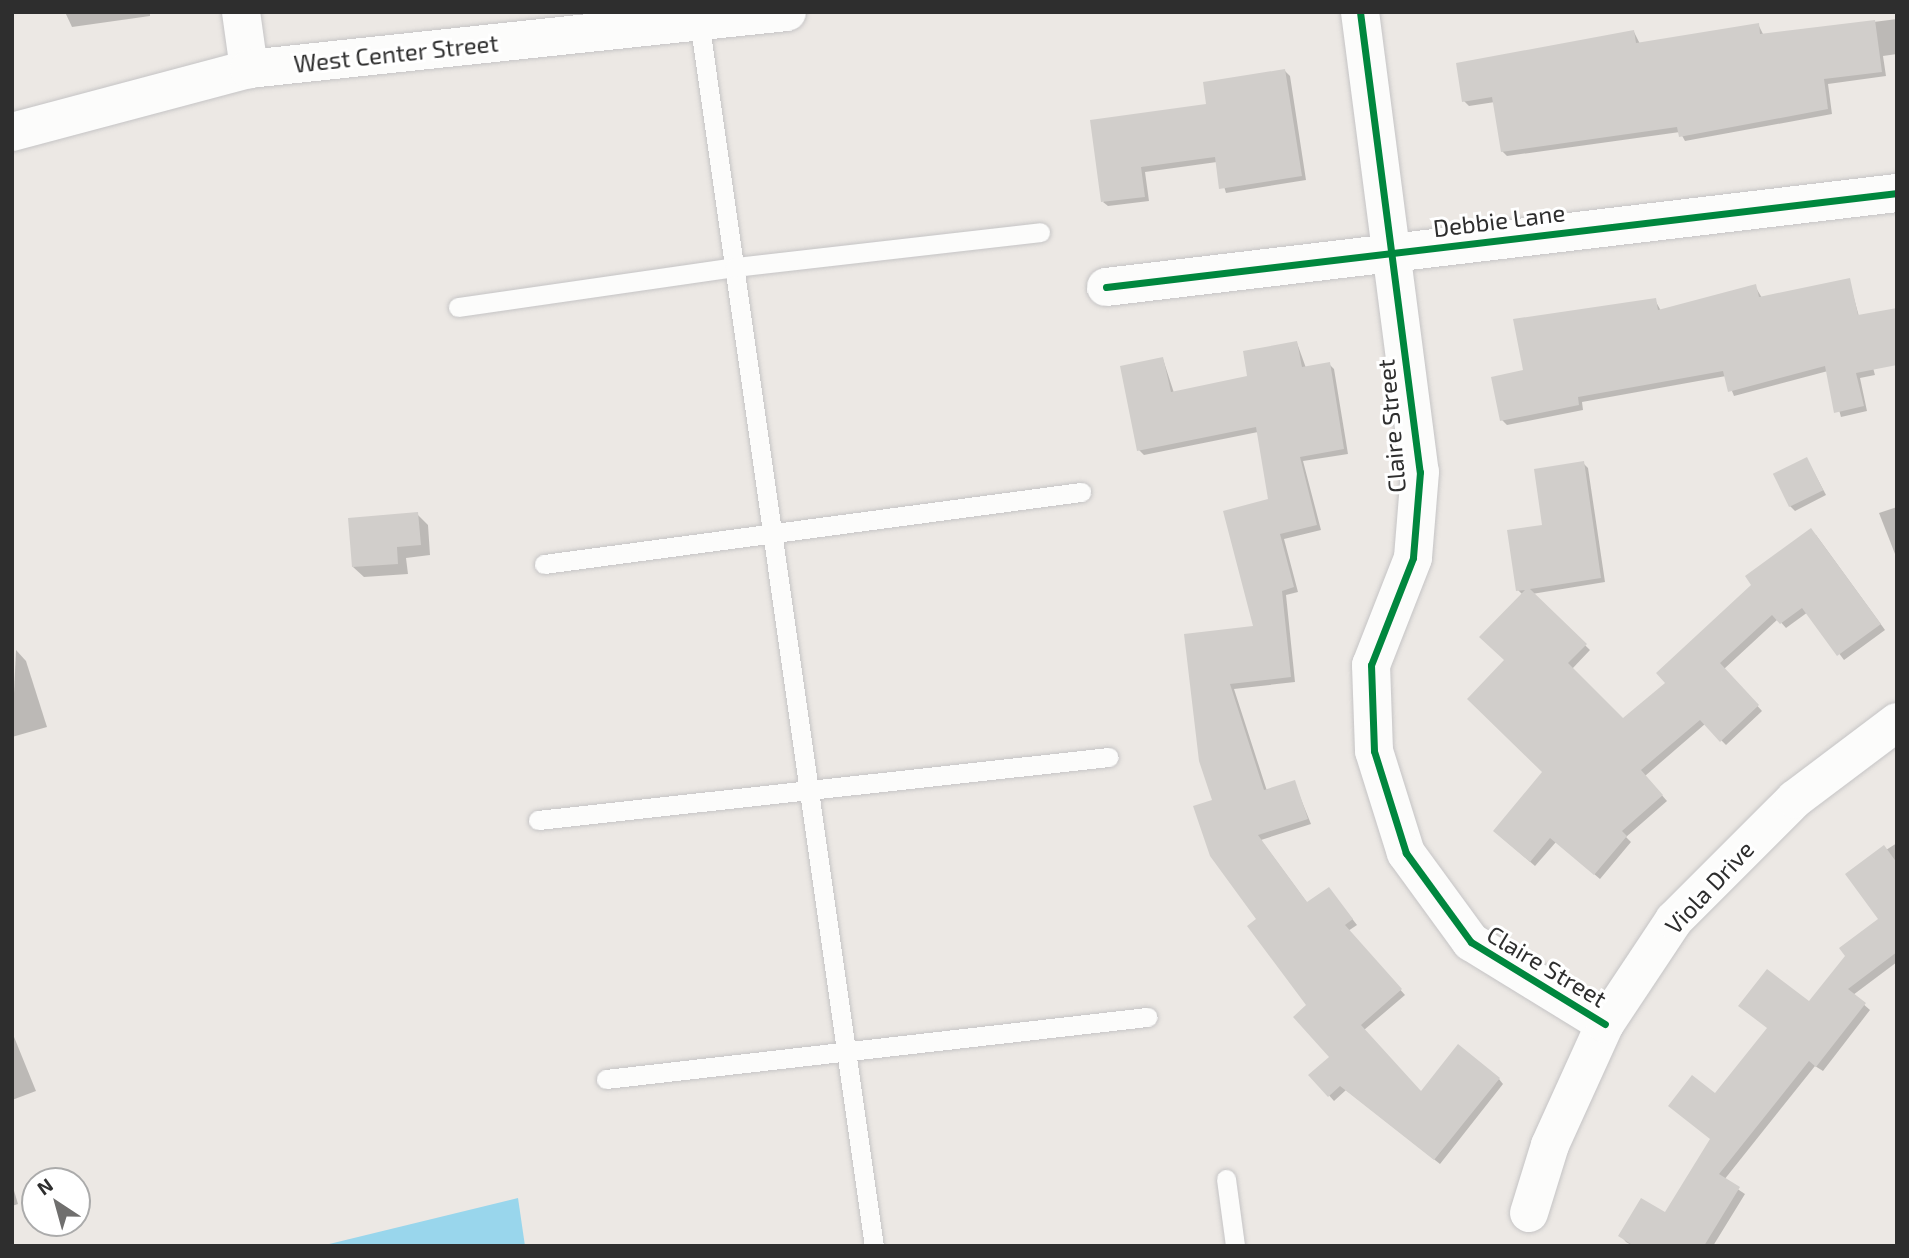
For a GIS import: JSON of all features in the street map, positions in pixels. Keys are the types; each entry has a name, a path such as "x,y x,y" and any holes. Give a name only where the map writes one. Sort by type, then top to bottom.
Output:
{"street":[{"path":"241,12 249,69"},
{"name":"West Center Street","path":"12,132 249,69 699,16 787,12"},
{"name":"Claire Street","path":"1360,12 1420,471 1413,558 1371,665 1374,751 1406,853 1471,942 1605,1024"},
{"name":"Debbie Lane","path":"1105,287 1897,193"},
{"name":"Viola Drive","path":"1529,1213 1550,1146 1605,1024 1674,920 1795,799 1897,722"}],"lane":[{"path":"699,16 874,1246"},
{"path":"458,307 734,267 1040,232"},
{"path":"544,564 1082,492"},
{"path":"538,820 808,786 1110,757"},
{"path":"606,1079 1147,1017"},
{"path":"1226,1179 1235,1246"}],"water":[{"path":"518,1198 525,1246 321,1246"}],"building":[{"path":"1875,20 1882,72 1824,79 1828,109 1679,137 1677,127 1501,152 1492,97 1462,102 1456,63 1634,30 1636,43 1759,23 1760,34"},
{"path":"1285,69 1302,176 1219,189 1215,157 1141,167 1145,197 1101,202 1090,120 1206,104 1203,82"},
{"path":"1850,278 1858,315 1897,308 1897,365 1856,373 1864,406 1834,413 1825,366 1728,392 1723,371 1578,397 1579,405 1500,421 1491,377 1523,370 1513,319 1656,298 1658,310 1756,284 1759,297"},
{"path":"1297,341 1302,367 1330,362 1344,449 1300,457 1317,525 1280,534 1294,587 1282,591 1291,677 1230,684 1264,790 1295,780 1308,819 1258,835 1307,902 1329,887 1353,919 1345,925 1402,989 1361,1025 1421,1091 1458,1044 1500,1078 1434,1160 1340,1086 1328,1097 1308,1075 1329,1057 1293,1017 1306,1005 1247,926 1256,919 1210,856 1193,806 1212,800 1199,761 1184,634 1253,626 1223,511 1268,499 1256,427 1137,451 1120,366 1163,357 1171,392 1247,376 1243,351"},
{"path":"1807,457 1823,490 1789,507 1773,474"},
{"path":"1584,461 1601,578 1530,589 1587,644 1568,663 1623,718 1665,683 1656,673 1751,585 1745,576 1811,528 1881,624 1837,656 1802,608 1780,624 1772,615 1720,663 1759,705 1720,742 1700,720 1641,770 1663,795 1622,831 1627,836 1594,875 1550,838 1530,862 1493,831 1542,772 1467,699 1504,660 1479,637 1525,590 1516,591 1507,530 1542,525 1534,469"},
{"path":"418,512 421,545 397,547 398,564 352,567 348,518"},
{"path":"1884,845 1897,863 1897,952 1848,989 1866,1003 1816,1067 1809,1061 1719,1174 1740,1187 1704,1246 1634,1246 1618,1236 1641,1198 1665,1212 1710,1139 1668,1106 1692,1075 1715,1093 1767,1028 1738,1006 1767,969 1809,1001 1845,956 1839,948 1878,919 1845,874"}],"cycle path":[{"path":"1360,12 1420,472 1413,558 1371,665 1374,751 1406,853 1471,942 1605,1024"},
{"path":"1106,287 1897,193"}]}
